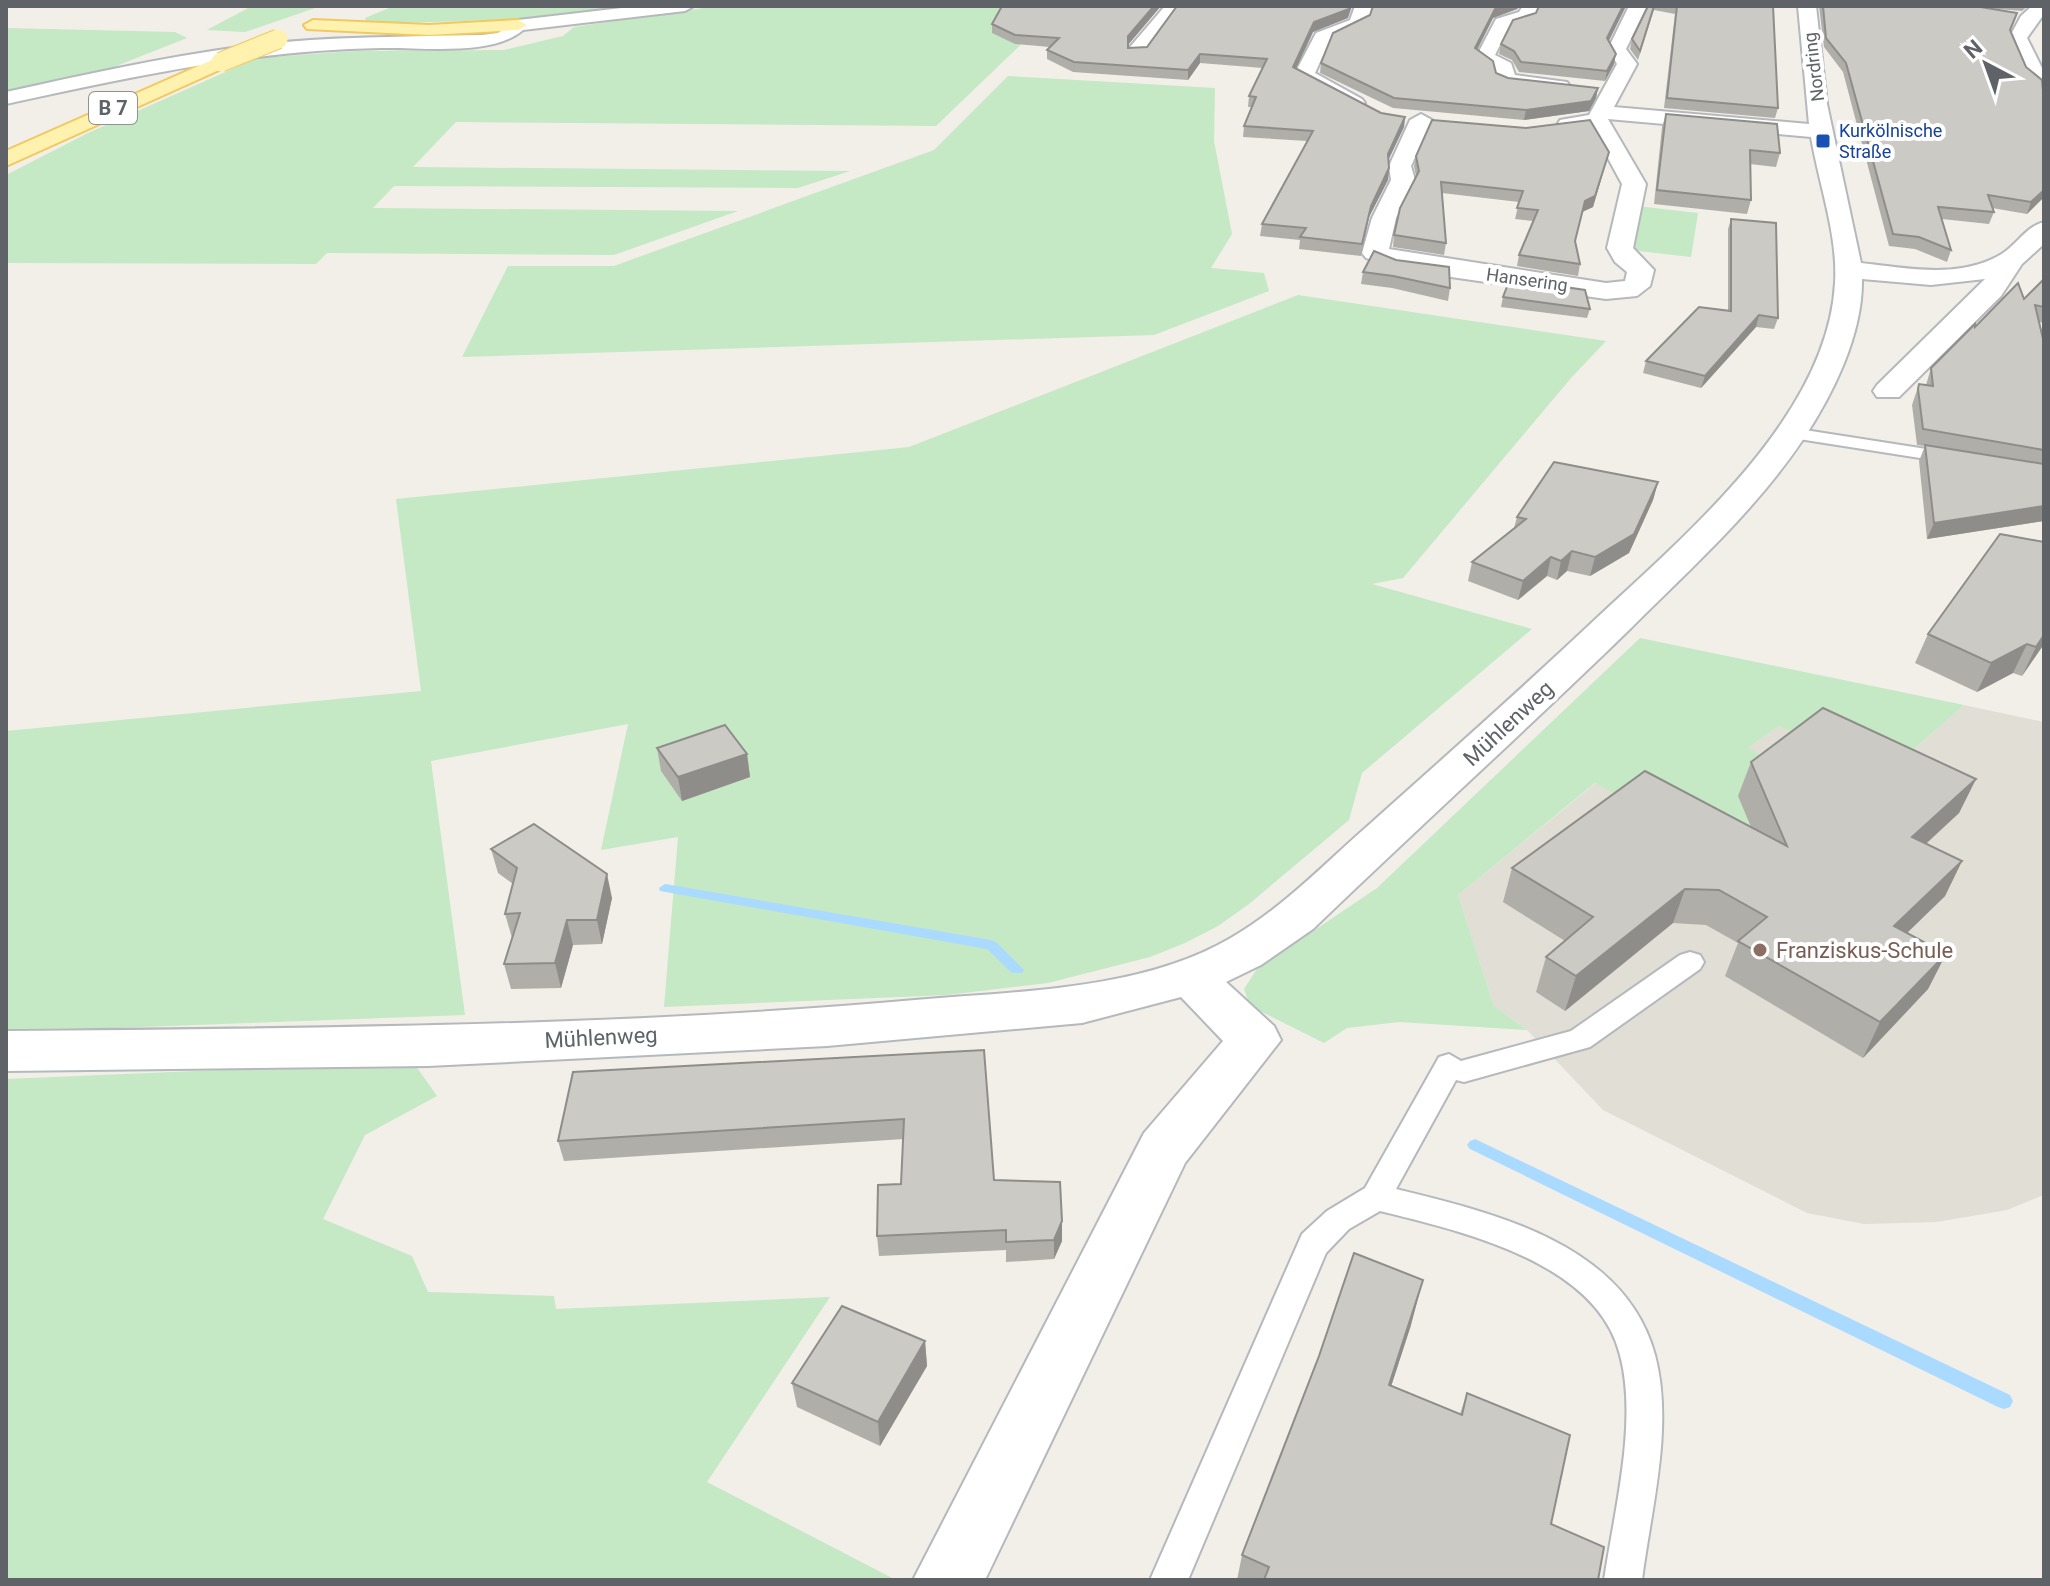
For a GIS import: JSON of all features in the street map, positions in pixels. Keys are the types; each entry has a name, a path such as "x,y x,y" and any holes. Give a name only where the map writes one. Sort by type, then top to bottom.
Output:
{"main road":[{"name":"B 7","path":"6,159 221,62 366,6"},
{"path":"313,25 429,30 518,25"}],"street":[{"path":"6,98 211,56 344,43 482,41 509,35 518,25 685,6"},
{"path":"1137,51 1174,6"},
{"path":"1364,6 1357,23 1322,37 1304,75 1375,113"},
{"path":"1532,6 1526,16 1502,23 1485,57 1504,67 1503,76 1514,81 1613,91"},
{"path":"1600,116 1628,61 1617,49 1638,6"},
{"name":"Nordring","path":"1807,6 1821,131 1847,269"},
{"path":"2028,13 2018,42 2031,71 2044,83"},
{"path":"1552,126 1600,116 1821,131"},
{"name":"Hansering","path":"1448,123 1410,119 1400,166 1403,180 1384,218 1375,253 1395,261 1492,276 1627,290 1637,286 1641,270 1624,257 1620,248 1634,184 1600,116"},
{"path":"1888,391 1991,290 2013,258 2044,229"},
{"path":"1847,269 1953,276 1986,270 2013,258"},
{"name":"Mühlenweg","path":"6,1051 428,1046 827,1027 1082,1004 1192,976 1244,953 1296,917 1685,557 1747,491 1792,433 1816,391 1838,334 1847,296 1847,269"},
{"path":"958,1577 1164,1149 1255,1040 1220,1009 1192,976"}],"lane":[{"path":"1792,433 1965,460"},
{"path":"1169,1580 1313,1244 1338,1220 1376,1197 1456,1068 1580,1039 1690,962"},
{"path":"1376,1197 1459,1218 1528,1244 1583,1277 1603,1293 1627,1324 1638,1356 1642,1408 1623,1580"}],"shaded area":[{"name":"Franziskus-Schule","path":"1964,705 2044,722 2044,1195 2007,1210 1937,1222 1864,1224 1807,1213 1603,1110 1527,1030 1494,1006 1458,895 1596,783 1635,805 1738,796 1779,764 1747,749 1779,726 1883,776"}],"green space":[{"path":"252,6 321,6 245,32 207,30"},
{"path":"394,6 644,6 523,19 367,24 365,18"},
{"path":"717,6 1061,6 936,126 456,122 413,167 850,171 798,188 394,186 373,208 738,211 614,255 327,253 316,264 6,263 6,175 88,133 257,58 355,51 504,50 563,36 574,27"},
{"path":"6,28 175,32 187,38 91,76 6,96"},
{"path":"1008,76 1215,88 1214,141 1232,234 1211,268 1264,273 1269,291 1154,335 462,357 508,266 614,266 934,150"},
{"path":"1637,206 1698,213 1691,257 1630,250"},
{"path":"1298,295 1606,341 1571,378 1403,578 1372,584 1532,629 1362,773 1349,820 1218,926 1150,957 1048,983 947,995 664,1007 678,837 601,850 628,724 431,761 465,1015 6,1032 6,731 421,691 396,499 909,447"},
{"path":"1640,638 1964,705 1883,776 1779,726 1748,748 1780,765 1753,833 1726,855 1595,783 1458,895 1494,1006 1527,1030 1399,1022 1347,1028 1324,1043 1250,1006 1244,989 1257,969 1377,888"},
{"path":"413,1062 437,1096 365,1135 323,1219 412,1256 428,1292 554,1296 556,1309 830,1297 707,1482 896,1580 6,1580 6,1079"}],"building":[{"path":"1002,6 1154,6 1128,36 1128,48 1147,47 1177,6 1350,6 1314,22 1293,67 1381,113 1405,117 1388,154 1389,168 1371,206 1362,244 1300,237 1306,228 1262,224 1313,131 1244,126 1256,97 1249,96 1267,59 1200,54 1188,70 1074,62 1047,50 1059,38 1015,35 992,24"},
{"path":"1373,6 1502,6 1495,9 1475,48 1493,61 1496,73 1508,78 1598,88 1591,101 1526,110 1394,98 1321,63 1333,33 1370,15"},
{"path":"1539,6 1623,6 1607,38 1616,54 1607,71 1521,62 1514,51 1501,44 1513,20 1536,13"},
{"path":"1648,6 1654,6 1640,51 1632,39"},
{"path":"1677,6 1773,6 1778,108 1667,98"},
{"path":"1823,6 1982,6 2017,13 2010,30 2026,67 2042,80 2044,190 2031,202 1988,195 1994,212 1938,207 1951,250 1919,237 1893,234 1846,63 1826,38"},
{"path":"1666,114 1777,124 1780,153 1750,150 1751,200 1657,190"},
{"path":"1432,120 1526,128 1590,120 1609,152 1595,196 1585,201 1575,241 1580,264 1519,255 1538,210 1517,208 1523,191 1441,182 1446,243 1394,235 1400,208 1419,171 1416,156"},
{"path":"1731,219 1776,223 1778,318 1759,315 1705,376 1646,361 1699,307 1731,311"},
{"path":"1374,251 1396,260 1449,267 1450,288 1363,272"},
{"path":"1510,279 1585,290 1590,309 1503,297"},
{"path":"2044,279 2044,307 2035,305 2044,343 2044,450 1923,429 1918,389 1919,384 1933,386 1931,368 2018,283 2024,299"},
{"path":"1925,445 2044,464 2044,506 1934,523"},
{"path":"1554,462 1658,482 1634,534 1595,557 1572,551 1561,561 1551,557 1523,581 1472,562 1526,519 1517,517"},
{"path":"2000,534 2044,542 2044,635 2036,647 2027,644 1991,663 1928,634"},
{"path":"1823,708 1976,779 1912,837 1962,861 1894,926 1946,954 1880,1022 1738,941 1767,917 1719,890 1685,889 1576,976 1546,957 1593,917 1512,868 1645,771 1787,846 1751,762"},
{"path":"725,725 747,754 678,777 657,748"},
{"path":"534,824 607,874 597,920 567,920 555,963 504,964 520,913 505,914 517,868 491,849"},
{"path":"984,1050 994,1180 1060,1182 1062,1221 1054,1240 1006,1242 1006,1230 877,1236 878,1185 901,1184 904,1119 558,1141 573,1072"},
{"path":"1354,1253 1423,1280 1389,1385 1462,1415 1467,1393 1570,1435 1551,1524 1604,1547 1598,1580 1264,1580 1269,1567 1242,1555 1319,1356"},
{"path":"842,1306 925,1341 878,1422 792,1383"}],"waterway":[{"path":"665,888 991,945 1017,970"},
{"path":"1475,1145 2004,1401"}],"place":[{"name":"Kurkölnische Straße","path":"1823,141"},
{"name":"Franziskus-Schule","path":"1760,950"}]}
